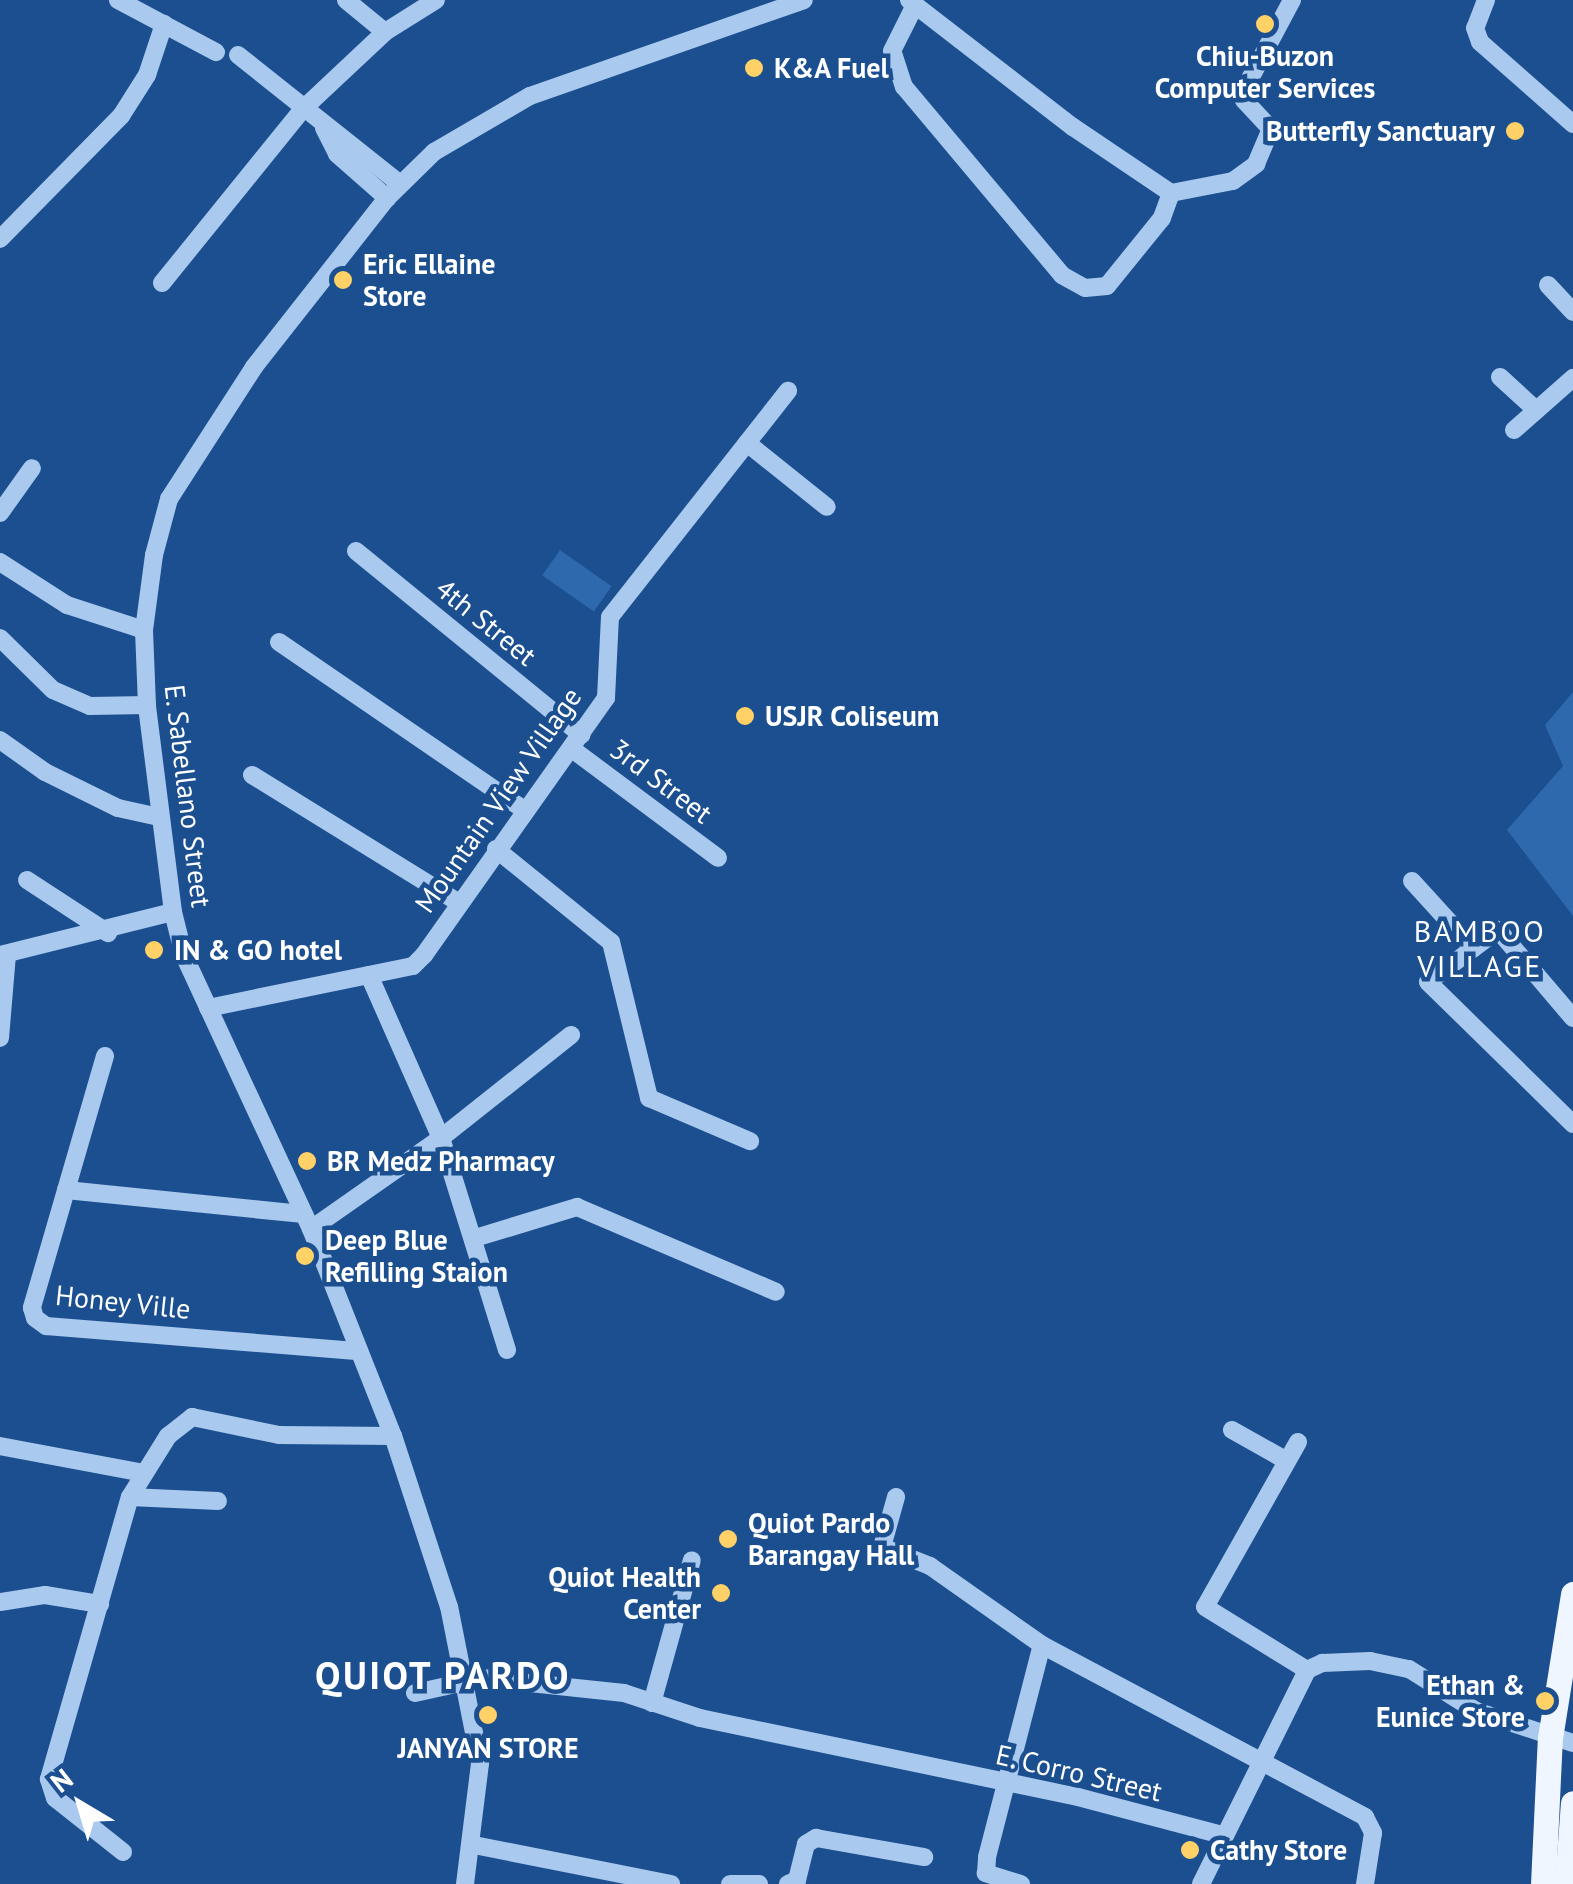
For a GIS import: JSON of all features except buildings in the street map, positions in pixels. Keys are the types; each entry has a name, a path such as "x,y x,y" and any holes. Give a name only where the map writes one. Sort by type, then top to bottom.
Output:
{"main road":[{"path":"1543,1884 1561,1741 1573,1594"},
{"path":"1567,1884 1573,1803"}],"street":[{"path":"118,0 216,52"},
{"path":"346,0 385,32"},
{"path":"162,283 303,109 385,32 436,0"},
{"name":"E. Sabellano Street","path":"465,1884 474,1845 480,1763 449,1607 393,1436 308,1222 208,1008 173,912 147,706 144,630 170,499 254,367 393,191 434,152 495,112 804,0"},
{"path":"1171,193 1162,218 1107,286 1084,288 1062,275 892,64 912,2 1073,127 1171,193 1233,181 1256,164 1271,129 1244,100 1244,90 1292,0"},
{"path":"1486,0 1475,28 1480,42 1573,124"},
{"path":"0,239 121,116 146,76 164,24"},
{"path":"238,54 324,128 350,138 393,191"},
{"path":"1548,285 1573,310"},
{"path":"1500,377 1536,410"},
{"path":"1514,430 1573,378"},
{"name":"Mountain View Village","path":"208,1008 412,966 606,698 610,617 788,392"},
{"path":"747,443 827,508"},
{"path":"0,513 32,468"},
{"name":"4th Street","path":"356,552 576,742"},
{"path":"0,562 68,605 144,630"},
{"path":"0,638 53,690 90,706 147,706"},
{"path":"279,642 526,811"},
{"path":"0,740 44,772 118,808 159,817"},
{"name":"3rd Street","path":"576,742 718,858"},
{"path":"252,774 458,903"},
{"path":"496,849 611,942 648,1098 750,1141"},
{"path":"27,880 108,933"},
{"path":"1412,881 1473,948"},
{"path":"0,1038 3,955 108,933 173,912"},
{"path":"1573,1018 1498,930 1428,982 1573,1124"},
{"path":"369,975 441,1138 507,1350"},
{"path":"66,1190 308,1222 441,1138 571,1034"},
{"name":"Honey Ville","path":"105,1056 32,1308 46,1326 359,1351"},
{"path":"475,1238 576,1207 776,1292"},
{"path":"123,1852 55,1798 49,1779 130,1497 144,1473 176,1424 192,1417 278,1435 393,1436"},
{"path":"1232,1430 1287,1461"},
{"path":"1298,1442 1205,1606 1307,1670 1370,1661 1409,1669 1476,1711 1561,1741"},
{"path":"0,1446 144,1473"},
{"path":"130,1497 218,1501"},
{"path":"896,1497 882,1547 930,1566 1042,1645 1372,1825 1365,1884"},
{"path":"652,1703 692,1560"},
{"path":"0,1602 45,1596 100,1604"},
{"path":"1021,1884 986,1874 1042,1645"},
{"path":"1201,1884 1258,1760 1307,1670"},
{"name":"E. Corro Street","path":"416,1693 464,1679 624,1693 652,1703 1222,1835"},
{"path":"788,1884 797,1880 806,1844 816,1838 924,1857"},
{"path":"474,1845 671,1884"},
{"path":"730,1884 759,1884"}],"shaded area":[{"path":"560,550 612,586 594,612 542,575"},
{"path":"1573,692 1573,916 1507,830 1563,766 1545,725"}],"place":[{"name":"Chiu-Buzon Computer Services","path":"1265,24"},
{"name":"K&A Fuel","path":"754,68"},
{"name":"Butterfly Sanctuary","path":"1515,131"},
{"name":"Eric Ellaine Store","path":"343,280"},
{"name":"USJR Coliseum","path":"745,716"},
{"name":"IN & GO hotel","path":"154,950"},
{"name":"BR Medz Pharmacy","path":"307,1161"},
{"name":"Deep Blue Refilling Staion","path":"305,1256"},
{"name":"Quiot Pardo Barangay Hall","path":"728,1539"},
{"name":"Quiot Health Center","path":"721,1593"},
{"name":"Ethan & Eunice Store","path":"1545,1701"},
{"name":"JANYAN STORE","path":"488,1715"},
{"name":"Cathy Store","path":"1190,1850"}],"district":[{"name":"BAMBOO VILLAGE","path":"1480,948"},
{"name":"QUIOT PARDO","path":"443,1675"}]}
